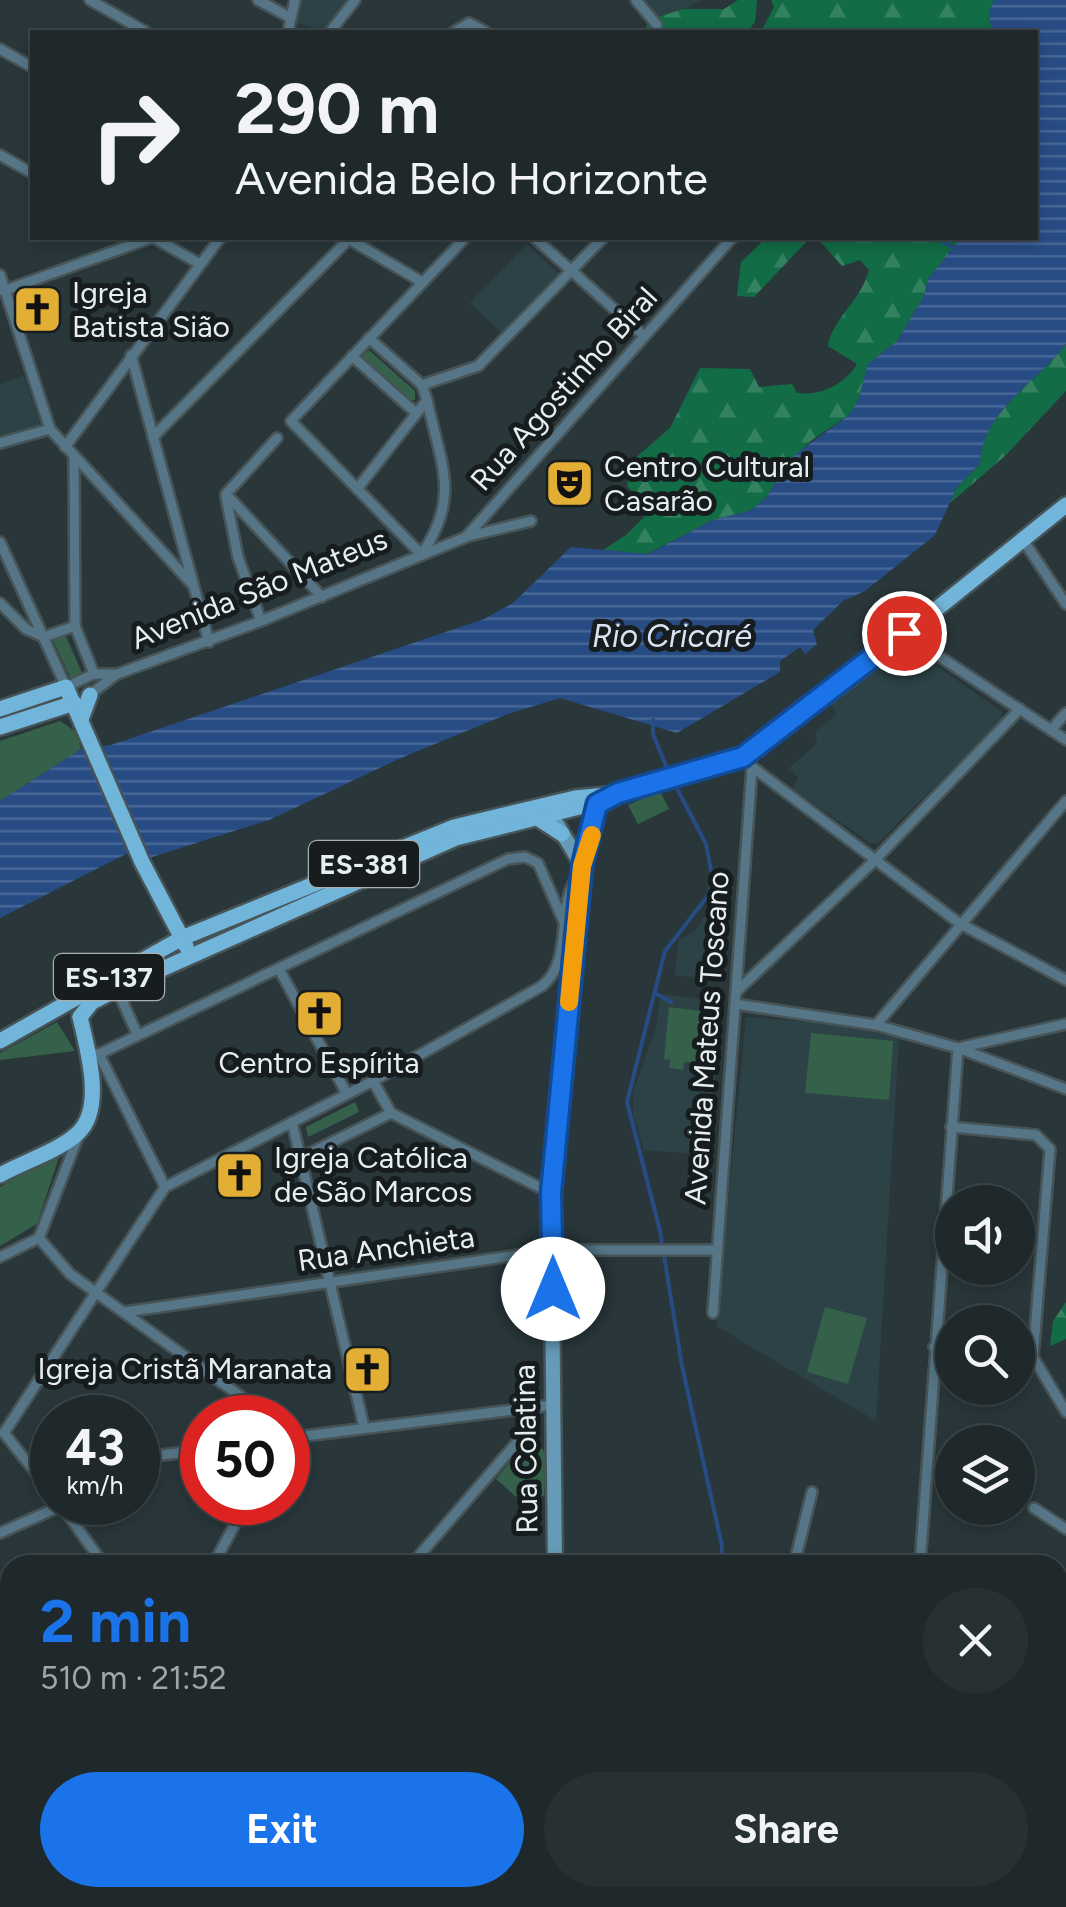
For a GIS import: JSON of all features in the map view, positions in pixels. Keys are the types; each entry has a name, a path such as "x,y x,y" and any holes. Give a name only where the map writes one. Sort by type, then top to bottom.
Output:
{"main road":[{"path":"582,868 548,813 680,775 748,762 1066,505"},
{"path":"66,687 142,862 190,956"},
{"name":"Avenida São Mateus","path":"0,709 66,687"},
{"path":"84,725 90,695"},
{"path":"0,726 74,703"},
{"path":"50,709 84,725"},
{"name":"Rua Colatina","path":"555,1555 551,1193 582,868 595,825 597,800"},
{"name":"ES-381","path":"182,938 454,827 548,813"},
{"name":"ES-381","path":"190,956 456,838 548,813"},
{"path":"562,834 580,834 595,825"},
{"name":"ES-137","path":"0,1041 182,938"},
{"name":"ES-137","path":"79,1132 90,1094 94,1054 80,1017 92,1002 190,956"},
{"path":"38,1020 80,1017"},
{"path":"0,1174 79,1132"}],"street":[{"path":"90,0 142,30"},
{"path":"258,0 291,18"},
{"path":"288,30 295,0"},
{"path":"332,30 355,0"},
{"path":"636,0 657,24"},
{"path":"456,30 463,24 482,30"},
{"path":"0,49 30,66"},
{"path":"0,155 30,171"},
{"path":"3,291 146,240"},
{"path":"156,240 200,264"},
{"path":"65,447 218,240"},
{"path":"153,437 347,240"},
{"path":"352,240 422,282"},
{"path":"370,338 422,385 427,400 446,499 443,520 421,554 291,420 463,240"},
{"path":"537,240 644,336"},
{"path":"422,385 478,366 601,240"},
{"name":"Rua Agostinho Biral","path":"421,554 466,537 730,240"},
{"path":"0,274 50,429 191,583"},
{"path":"131,355 209,642"},
{"path":"352,356 416,414"},
{"path":"357,488 427,400"},
{"path":"0,443 50,429"},
{"path":"226,494 277,438"},
{"path":"74,458 75,626 94,674"},
{"path":"226,494 322,597"},
{"path":"226,494 234,535 261,622"},
{"path":"466,537 532,520"},
{"path":"234,535 255,525"},
{"path":"1023,540 1066,604"},
{"path":"0,542 66,687"},
{"name":"Avenida São Mateus","path":"74,703 117,674 261,622 421,554"},
{"path":"0,602 26,629 44,636 75,626"},
{"path":"904,633 1066,740"},
{"name":"Avenida São Mateus","path":"66,687 94,674 117,674"},
{"path":"736,992 875,860 1020,709"},
{"path":"1051,730 1066,713"},
{"path":"748,762 959,924 1066,980"},
{"name":"Avenida Mateus Toscano","path":"713,1313 748,762"},
{"path":"876,1024 1066,801"},
{"path":"165,1187 94,1054 516,857 531,858 540,867 564,922"},
{"path":"30,1463 2,1433 165,1187 373,1080 550,979 558,966 570,888 582,868"},
{"path":"279,969 347,1094"},
{"path":"116,989 137,1034"},
{"path":"735,1004 876,1024 958,1048 1066,1090"},
{"path":"958,1048 1066,1024"},
{"path":"921,1555 958,1048"},
{"path":"373,1080 391,1113 551,1193"},
{"path":"302,1157 391,1113"},
{"path":"292,1122 364,1427"},
{"path":"951,1127 1036,1136 1050,1149 1035,1333"},
{"path":"0,1257 39,1238 79,1132"},
{"path":"39,1238 61,1266 240,1395"},
{"name":"Rua Anchieta","path":"124,1312 553,1250 716,1250"},
{"path":"1035,1360 1066,1412"},
{"path":"310,1435 553,1405"},
{"path":"420,1555 532,1425 534,1407"},
{"path":"532,1425 553,1424"},
{"path":"796,1555 812,1492"},
{"path":"1035,1509 1066,1529"},
{"path":"0,1533 30,1518"},
{"path":"75,1525 97,1555"},
{"path":"218,1555 234,1525"}],"shaded area":[{"path":"302,0 350,0 327,30 297,23"},
{"path":"644,0 701,0 663,22"},
{"path":"527,244 559,274 502,333 470,303"},
{"path":"24,376 41,425 0,437 0,384"},
{"path":"908,646 1001,711 1001,720 877,844 870,843 792,788 798,778 789,768 817,744 815,732 837,714 831,705"},
{"path":"717,899 729,900 721,980 675,975 679,939 693,933"},
{"path":"660,994 721,1001 708,1155 644,1150 633,1113 633,1092 656,1028"},
{"path":"746,1017 848,1025 899,1039 876,1421 716,1326"}],"green space":[{"path":"738,0 757,0 755,22 749,30 645,30 649,20 683,9 724,9"},
{"path":"771,0 994,0 989,13 992,30 762,30 774,7"},
{"path":"764,240 808,240 754,297 737,296 741,262"},
{"path":"819,240 959,240 928,279 924,296 897,341 868,364 858,401 849,415 812,440 784,466 767,497 750,511 713,520 647,554 603,550 626,535 650,511 627,486 632,461 670,428 700,368 750,369 759,387 792,384 797,393 823,391 852,371 857,364 828,346 869,270 860,260 842,266"},
{"path":"1066,344 1066,391 1005,456 949,504 957,487 980,464 983,445 1001,412"},
{"path":"369,350 415,391 415,400 407,400 361,357"},
{"path":"64,632 82,673 71,679 51,636"},
{"path":"60,721 76,732 81,749 0,801 0,741"},
{"path":"660,791 669,809 638,824 628,805"},
{"path":"669,1007 702,1011 697,1062 684,1062 683,1070 669,1068 670,1060 664,1059"},
{"path":"57,1022 75,1051 0,1060 0,1053"},
{"path":"811,1033 893,1041 889,1100 805,1093"},
{"path":"355,1102 359,1112 308,1137 306,1127"},
{"path":"61,1151 37,1224 0,1246 0,1187"},
{"path":"1066,1302 1066,1339 1050,1346 1053,1321"},
{"path":"825,1307 867,1318 848,1384 807,1372"},
{"path":"534,1441 547,1454 544,1496 515,1496 496,1479 522,1447"}],"water":[{"name":"Rio Cricaré","path":"994,0 1066,0 1066,344 1013,398 990,428 980,464 957,487 935,535 865,591 843,601 813,630 817,644 805,654 800,647 780,661 780,672 677,733 560,698 508,714 401,758 269,820 146,859 126,854 0,918 0,801 81,749 111,745 484,619 513,603 571,547 648,554 713,520 750,511 767,497 784,466 797,453 849,415 858,401 868,364 897,341 924,296 928,279 959,240 1038,240 1038,30 992,30 989,13"}],"waterway":[{"path":"939,240 957,249"},
{"path":"653,720 653,734 669,773"},
{"path":"673,781 706,844 713,881 707,897 665,951 627,1102 660,1231 682,1366 722,1555"},
{"path":"655,993 671,1002"}],"slow traffic":[{"path":"569,1002 582,866 592,835"}],"place":[{"name":"Igreja Batista Sião","path":"37,310"},
{"name":"Centro Cultural Casarão","path":"569,484"},
{"name":"Centro Espírita","path":"319,1014"},
{"name":"Igreja Católica de São Marcos","path":"239,1175"},
{"name":"Igreja Cristã Maranata","path":"367,1369"}],"route":[{"path":"553,1289 551,1193 582,866 597,804 618,793 743,757 818,704 904,633"}]}
